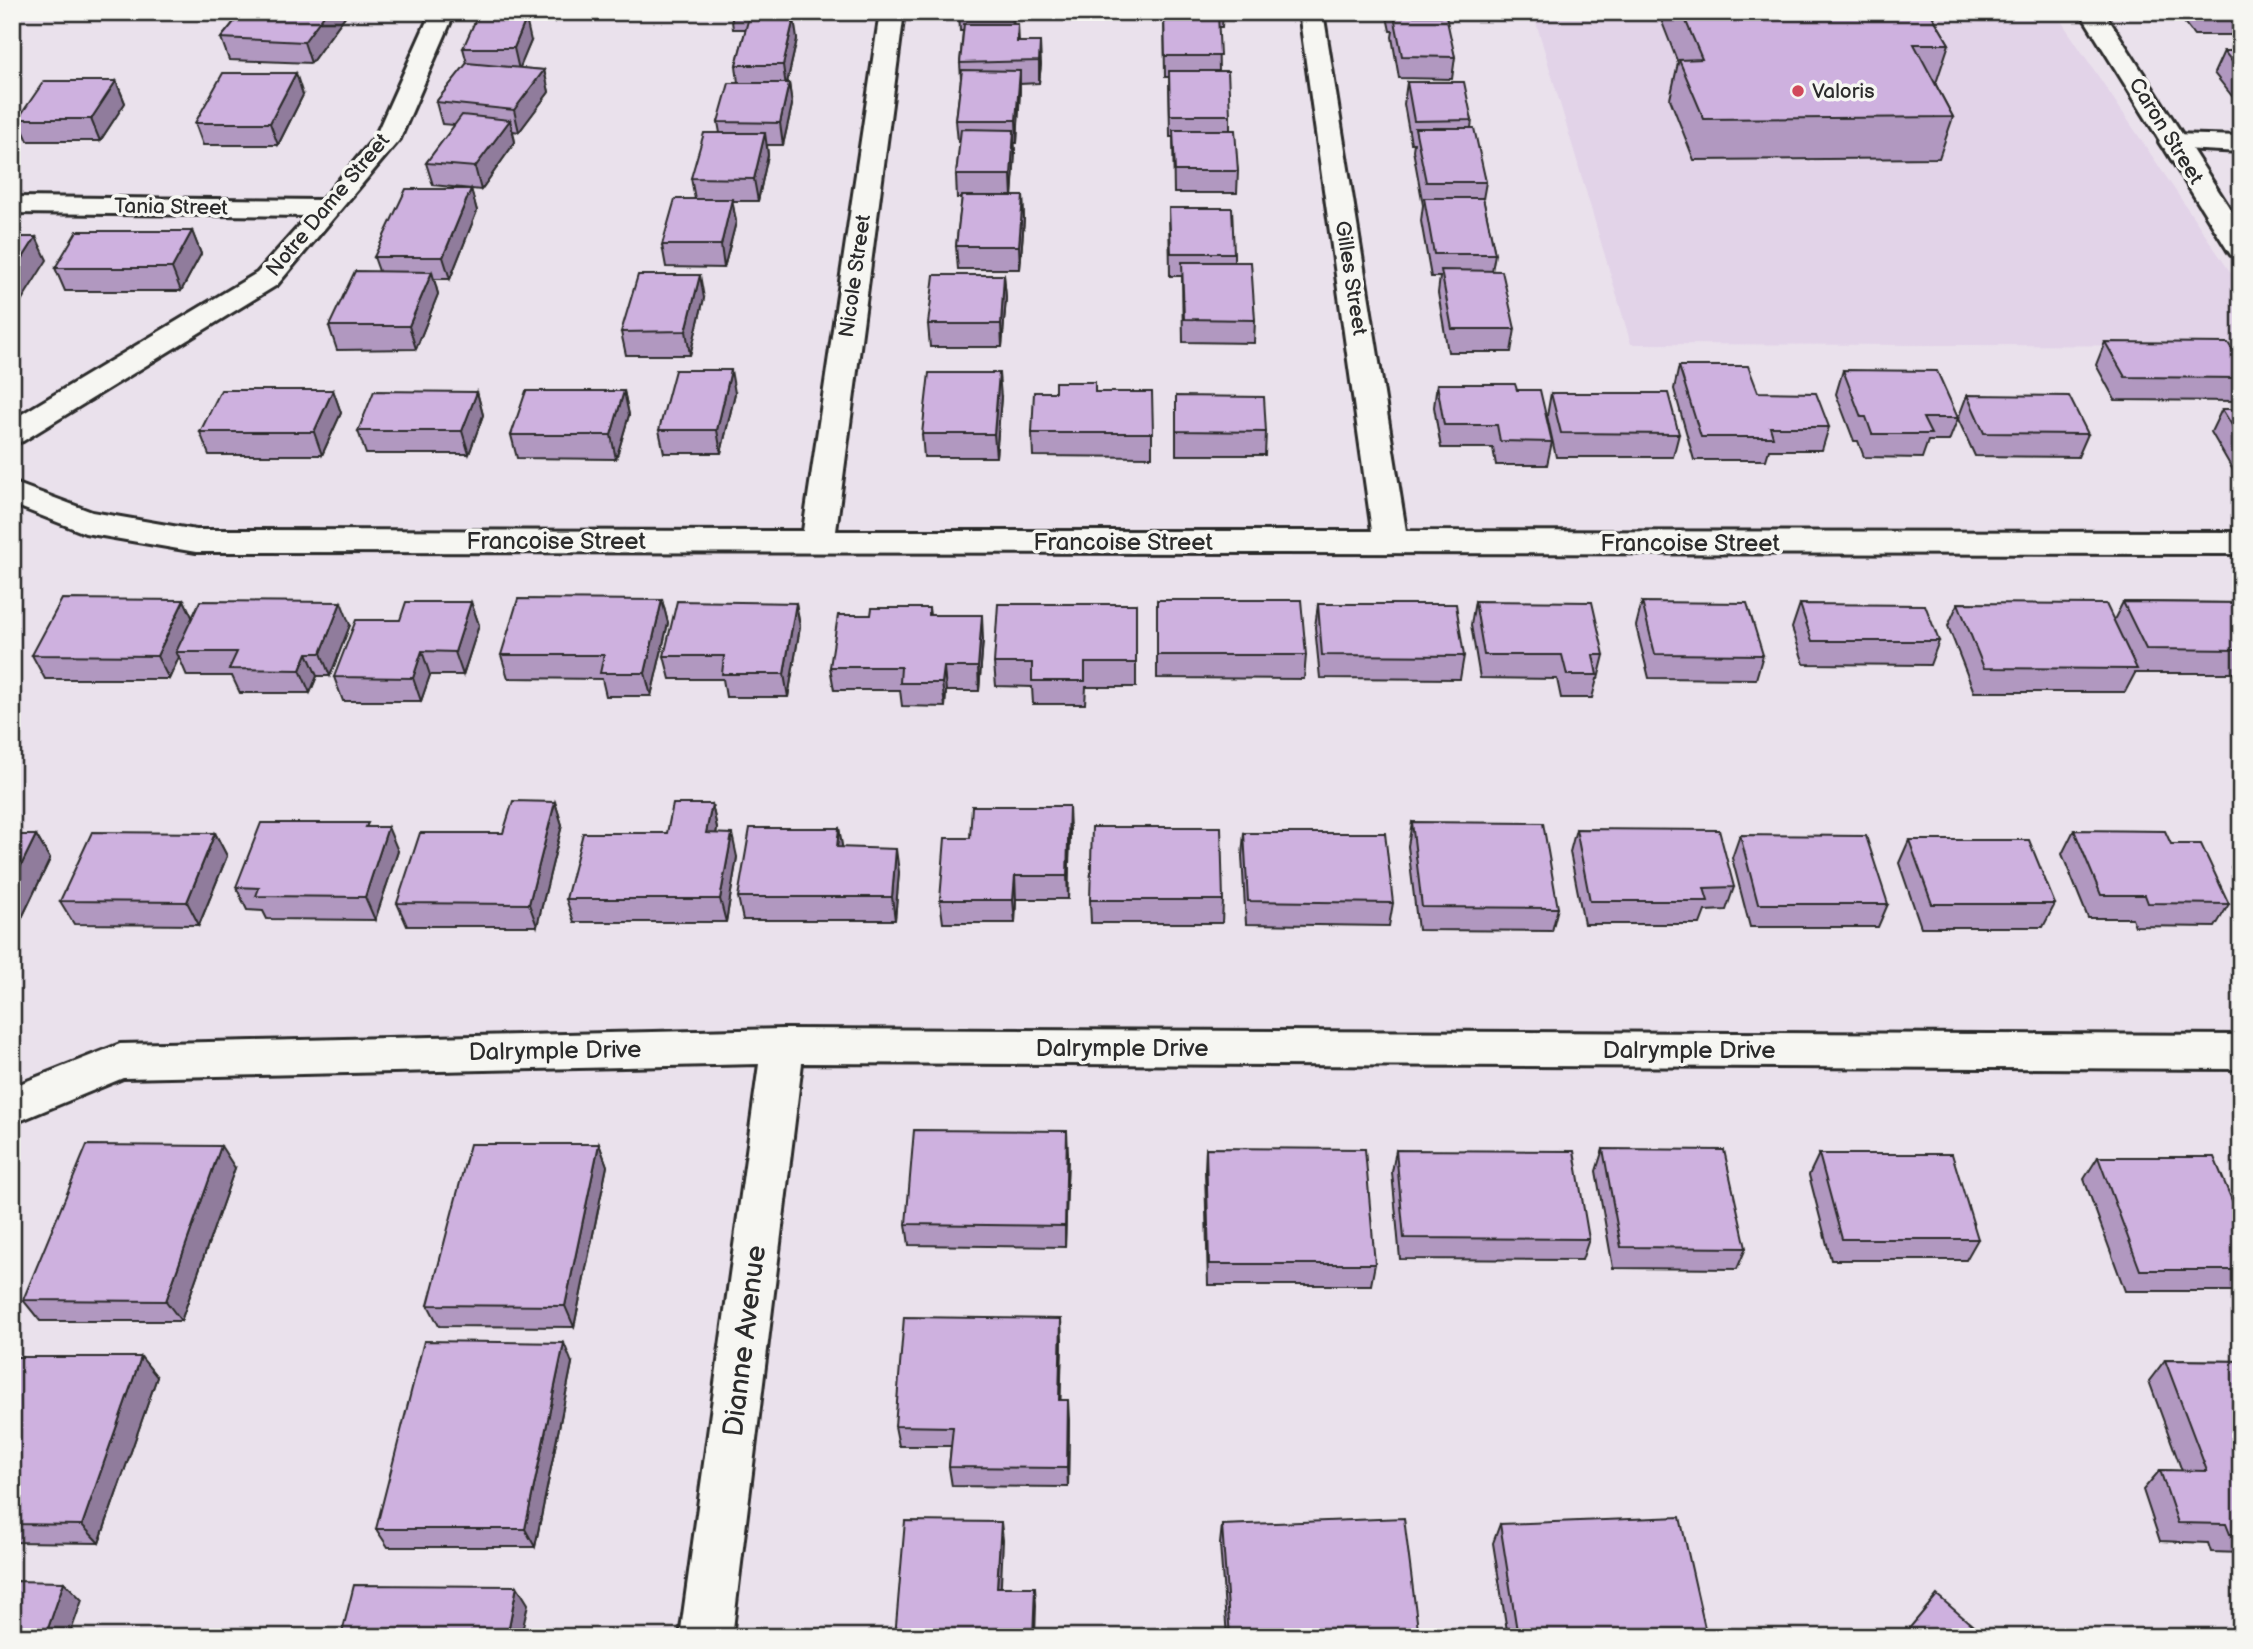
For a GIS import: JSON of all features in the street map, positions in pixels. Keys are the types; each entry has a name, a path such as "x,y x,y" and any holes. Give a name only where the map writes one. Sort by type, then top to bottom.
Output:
{"street":[{"name":"Notre Dame Street","path":"12,434 267,279 331,208 387,139 443,12"},
{"name":"Nicole Street","path":"818,540 892,12"},
{"name":"Gilles Street","path":"1311,12 1391,543"},
{"name":"Caron Street","path":"2092,12 2241,248"},
{"path":"2172,142 2241,144"},
{"name":"Tania Street","path":"12,205 331,208"},
{"name":"Francoise Street","path":"12,492 85,522 195,541 2241,543"},
{"name":"Dalrymple Drive","path":"12,1106 120,1062 783,1046 2241,1052"},
{"name":"Dianne Avenue","path":"706,1637 783,1046"}],"shaded area":[{"path":"1533,12 2055,12 2241,288 2241,346 1631,344"}],"building":[{"path":"242,12 326,12 304,42 221,38"},
{"name":"Valoris","path":"1682,12 1930,12 1949,44 1914,44 1953,117 1704,119 1679,60 1702,59"},
{"path":"2241,12 2241,13 2203,13"},
{"path":"1164,14 1218,14 1220,56 1165,56"},
{"path":"1394,16 1446,16 1455,57 1402,56"},
{"path":"749,17 794,18 783,65 736,65"},
{"path":"476,19 526,19 514,48 463,48"},
{"path":"964,24 1018,24 1017,42 1040,42 1039,61 960,63"},
{"path":"2224,51 2241,51 2241,73"},
{"path":"467,63 544,70 514,110 436,102"},
{"path":"962,70 1020,71 1016,120 956,120"},
{"path":"1169,71 1228,71 1230,115 1170,115"},
{"path":"223,73 296,73 270,123 195,123"},
{"path":"44,81 116,81 91,119 18,119"},
{"path":"1407,82 1464,82 1472,120 1414,121"},
{"path":"729,83 789,83 780,123 718,122"},
{"path":"462,115 510,120 475,167 426,163"},
{"path":"1415,128 1474,128 1486,182 1426,182"},
{"path":"961,129 1014,130 1011,175 956,175"},
{"path":"1173,130 1235,130 1238,171 1175,171"},
{"path":"704,133 765,133 754,179 691,178"},
{"path":"406,189 471,189 443,257 374,257"},
{"path":"962,196 1023,196 1019,246 956,246"},
{"path":"1424,198 1483,198 1495,254 1434,254"},
{"path":"675,199 732,199 721,245 662,245"},
{"path":"1169,208 1232,208 1234,253 1171,253"},
{"path":"77,231 192,231 172,268 55,268"},
{"path":"12,237 36,237 12,275"},
{"path":"1182,262 1251,262 1255,320 1184,319"},
{"path":"1441,270 1502,271 1515,329 1452,329"},
{"path":"355,271 432,272 409,326 329,326"},
{"path":"638,275 700,275 686,331 621,332"},
{"path":"934,275 1004,275 1001,324 928,324"},
{"path":"2105,342 2228,343 2241,363 2241,378 2125,377"},
{"path":"1679,366 1748,366 1758,392 1816,393 1829,427 1770,427 1773,437 1701,437"},
{"path":"675,370 731,370 717,430 659,430"},
{"path":"1843,370 1937,371 1958,418 1923,418 1931,434 1872,434 1866,417 1861,417"},
{"path":"929,373 999,373 994,434 922,434"},
{"path":"1055,382 1095,382 1095,392 1152,392 1153,433 1032,433 1034,392 1055,392"},
{"path":"1437,384 1515,384 1517,390 1540,390 1552,442 1500,441 1497,425 1444,425"},
{"path":"221,390 333,390 314,432 200,432"},
{"path":"374,391 477,392 462,431 358,431"},
{"path":"526,391 624,391 611,435 511,435"},
{"path":"1551,393 1668,393 1679,434 1561,433"},
{"path":"1967,395 2069,396 2088,434 1984,433"},
{"path":"1176,396 1264,397 1266,432 1176,431"},
{"path":"2222,409 2241,409 2241,440"},
{"path":"62,599 184,600 157,656 32,655"},
{"path":"518,599 662,600 645,673 600,673 604,655 501,655"},
{"path":"1157,600 1301,600 1306,655 1157,655"},
{"path":"200,601 341,602 321,653 307,653 300,670 229,669 237,652 176,652"},
{"path":"677,601 796,603 784,674 722,674 724,656 664,656"},
{"path":"1475,601 1592,602 1604,655 1593,655 1597,675 1567,675 1562,655 1484,655"},
{"path":"406,602 471,602 455,652 422,651 413,678 334,677 356,620 400,620"},
{"path":"1642,602 1747,603 1763,655 1655,654"},
{"path":"2123,602 2241,603 2241,650 2146,649"},
{"path":"1958,603 2106,604 2137,669 1984,668"},
{"path":"998,604 1136,604 1136,663 1085,663 1085,681 1032,681 1032,663 994,663"},
{"path":"1318,604 1456,604 1464,656 1322,655"},
{"path":"1800,604 1925,605 1939,641 1812,641"},
{"path":"872,608 929,608 929,615 982,615 978,667 944,667 942,683 900,683 901,667 830,667 838,615 871,615"},
{"path":"513,801 555,802 529,904 397,903 420,833 503,833"},
{"path":"673,804 712,804 706,833 732,834 720,899 566,899 583,833 667,833"},
{"path":"972,806 1069,806 1067,876 1015,876 1013,900 940,900 945,838 970,838"},
{"path":"1412,822 1543,823 1558,908 1422,907"},
{"path":"261,823 368,823 366,827 388,827 365,897 256,896 259,888 236,887"},
{"path":"1092,827 1221,827 1223,900 1090,900"},
{"path":"750,828 839,828 837,847 896,849 892,897 738,897"},
{"path":"1576,829 1719,830 1734,887 1704,888 1708,901 1590,901"},
{"path":"2074,830 2165,831 2171,844 2201,844 2229,904 2148,903 2145,895 2101,895"},
{"path":"92,832 215,833 187,902 60,901"},
{"path":"1244,833 1385,833 1393,903 1248,901"},
{"path":"12,835 36,835 12,884"},
{"path":"1740,835 1866,836 1888,904 1758,904"},
{"path":"1909,840 2029,840 2055,904 1932,904"},
{"path":"914,1130 1067,1131 1065,1226 906,1224"},
{"path":"470,1144 599,1144 565,1306 428,1305"},
{"path":"87,1145 221,1146 166,1301 23,1300"},
{"path":"1206,1148 1365,1149 1375,1264 1209,1264"},
{"path":"1603,1149 1724,1150 1746,1248 1621,1247"},
{"path":"1396,1150 1574,1151 1589,1239 1404,1238"},
{"path":"1819,1154 1952,1154 1978,1239 1842,1239"},
{"path":"2098,1157 2214,1157 2241,1222 2241,1270 2140,1270"},
{"path":"904,1317 1061,1319 1059,1400 1068,1400 1067,1468 949,1467 953,1427 895,1426"},
{"path":"424,1341 564,1343 525,1529 376,1529"},
{"path":"12,1357 141,1357 82,1525 12,1524"},
{"path":"2165,1360 2241,1361 2241,1534 2230,1534 2226,1524 2178,1523 2160,1470 2207,1471"},
{"path":"1680,1517 1707,1637 1518,1637 1500,1524"},
{"path":"1404,1518 1419,1637 1230,1637 1222,1525"},
{"path":"905,1521 1001,1522 997,1587 1035,1587 1033,1637 895,1637"},
{"path":"12,1581 64,1582 45,1637 12,1637"},
{"path":"354,1585 517,1586 507,1637 341,1637"},
{"path":"1937,1595 1986,1637 1902,1637"}],"place":[{"name":"Valoris","path":"1798,91"}]}
